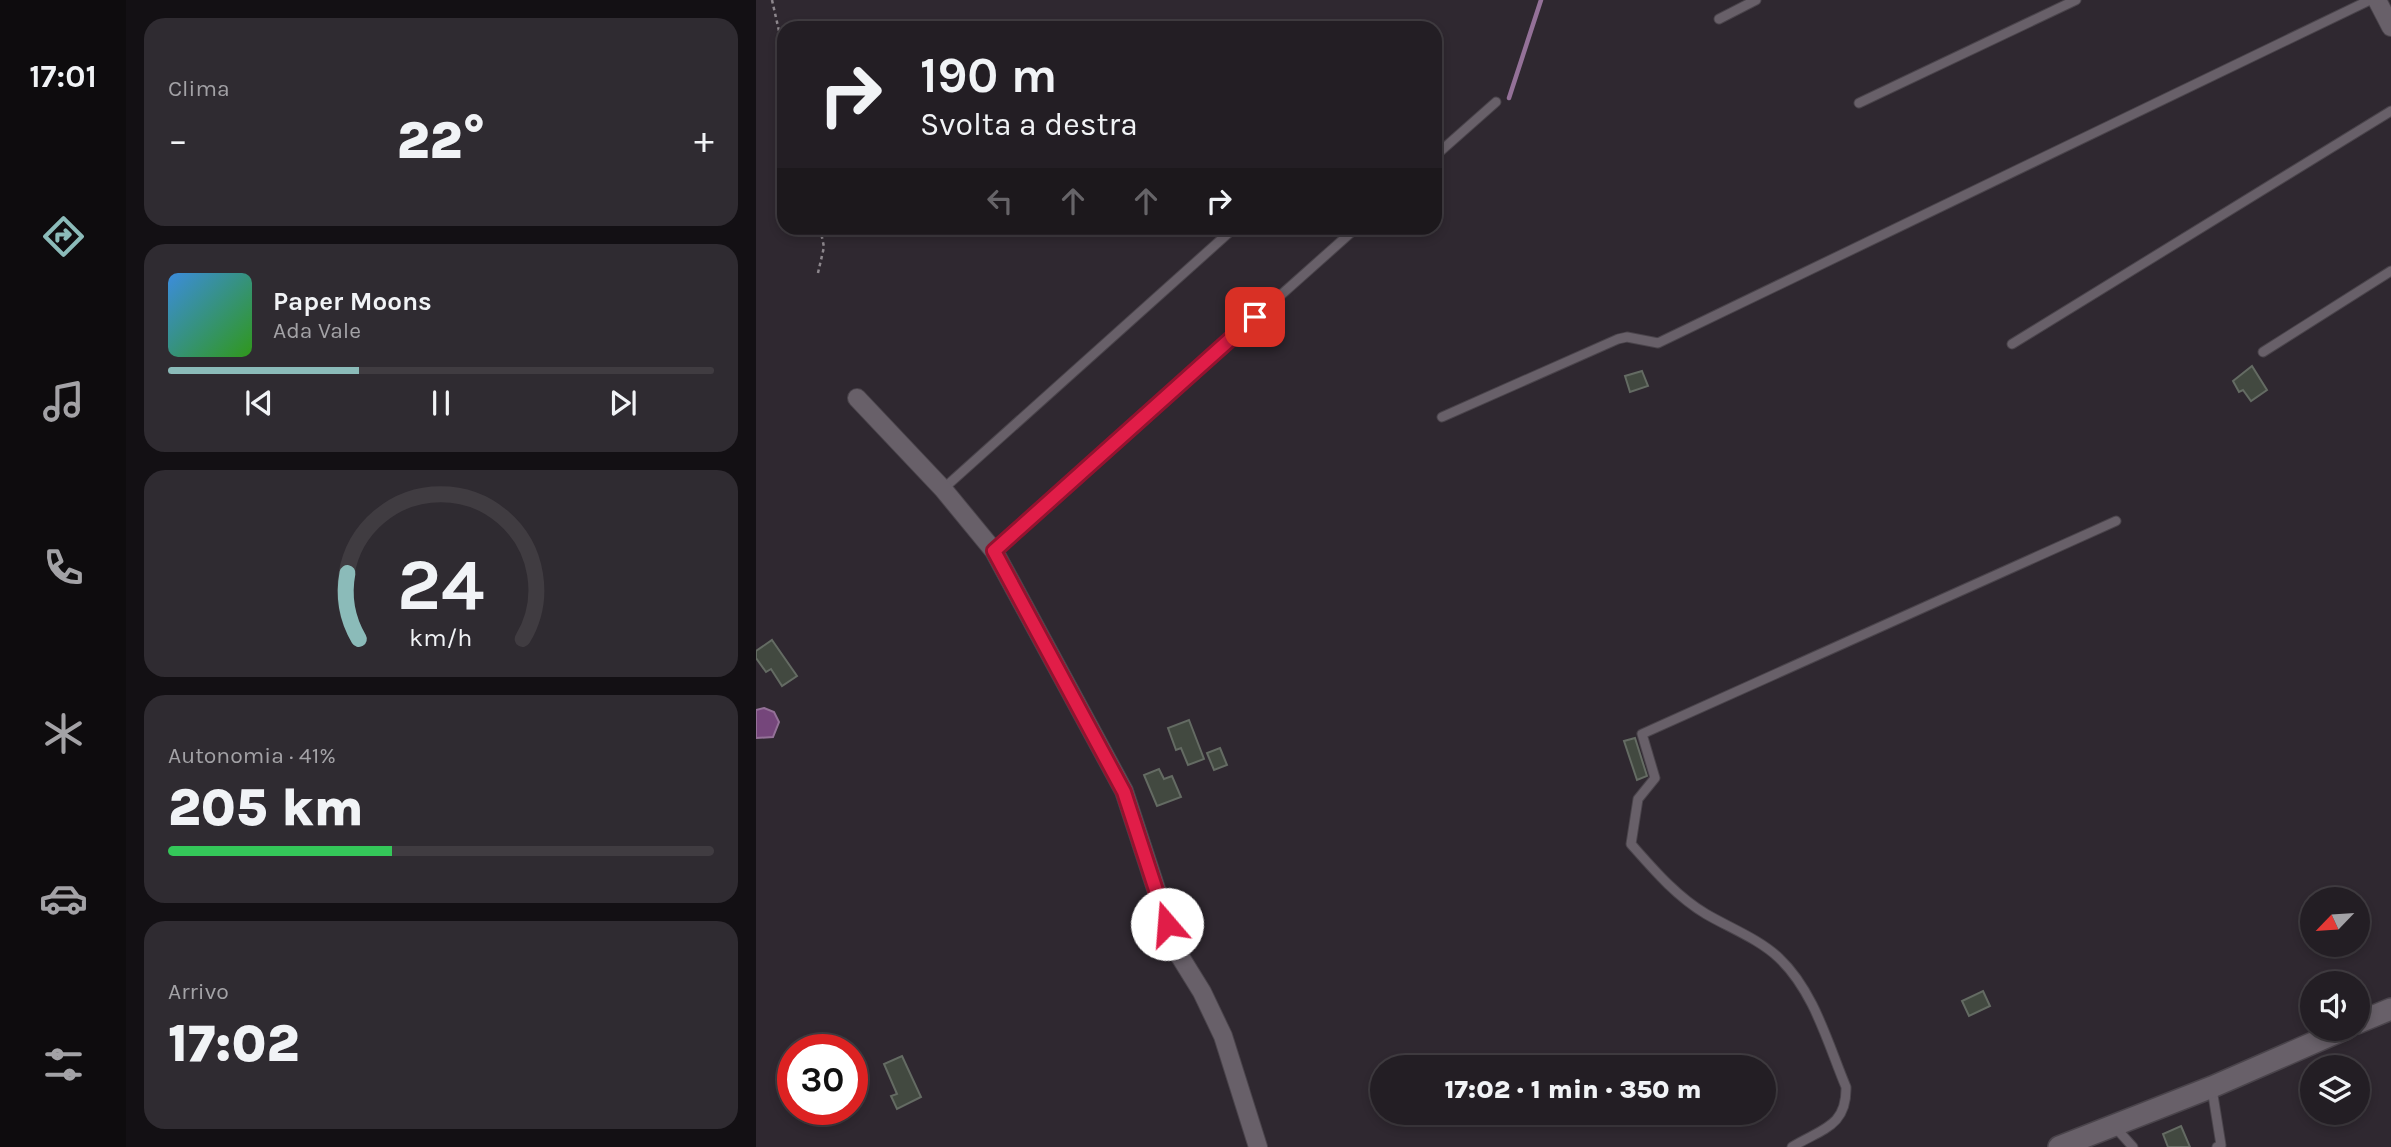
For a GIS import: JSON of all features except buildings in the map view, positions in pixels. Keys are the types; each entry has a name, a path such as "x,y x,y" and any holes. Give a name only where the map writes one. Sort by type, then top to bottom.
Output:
{"main road":[{"path":"2370,1018 2391,1009"},
{"path":"2059,1147 2212,1087 2317,1041"}],"street":[{"path":"2378,1 2391,27"},
{"path":"857,398 943,489 994,551 1124,792 1175,950 1202,992 1223,1036 1258,1147"}],"lane":[{"path":"1719,19 1756,0"},
{"path":"1859,103 2076,0"},
{"path":"1443,417 1618,339 1628,337 1658,343 2378,1"},
{"path":"1442,150 1496,102"},
{"path":"2011,344 2391,111"},
{"path":"943,489 1226,235"},
{"path":"994,551 1348,235"},
{"path":"2263,352 2391,271"},
{"path":"1792,1147 1836,1122 1846,1103 1846,1087 1808,996 1791,971 1770,951 1704,913 1676,893 1631,845 1637,799 1655,778 1642,734 2116,521"},
{"path":"2212,1087 2221,1146 2217,1147"},
{"path":"2114,1126 2133,1147"}],"path":[{"path":"772,0 777,22"},
{"path":"818,273 824,247 821,235"}],"shaded area":[{"path":"764,708 774,712 779,722 773,737 756,738 756,710"}],"waterway":[{"path":"1509,98 1541,0"}],"route":[{"path":"1167,924 1124,792 994,551 1255,317"}]}
